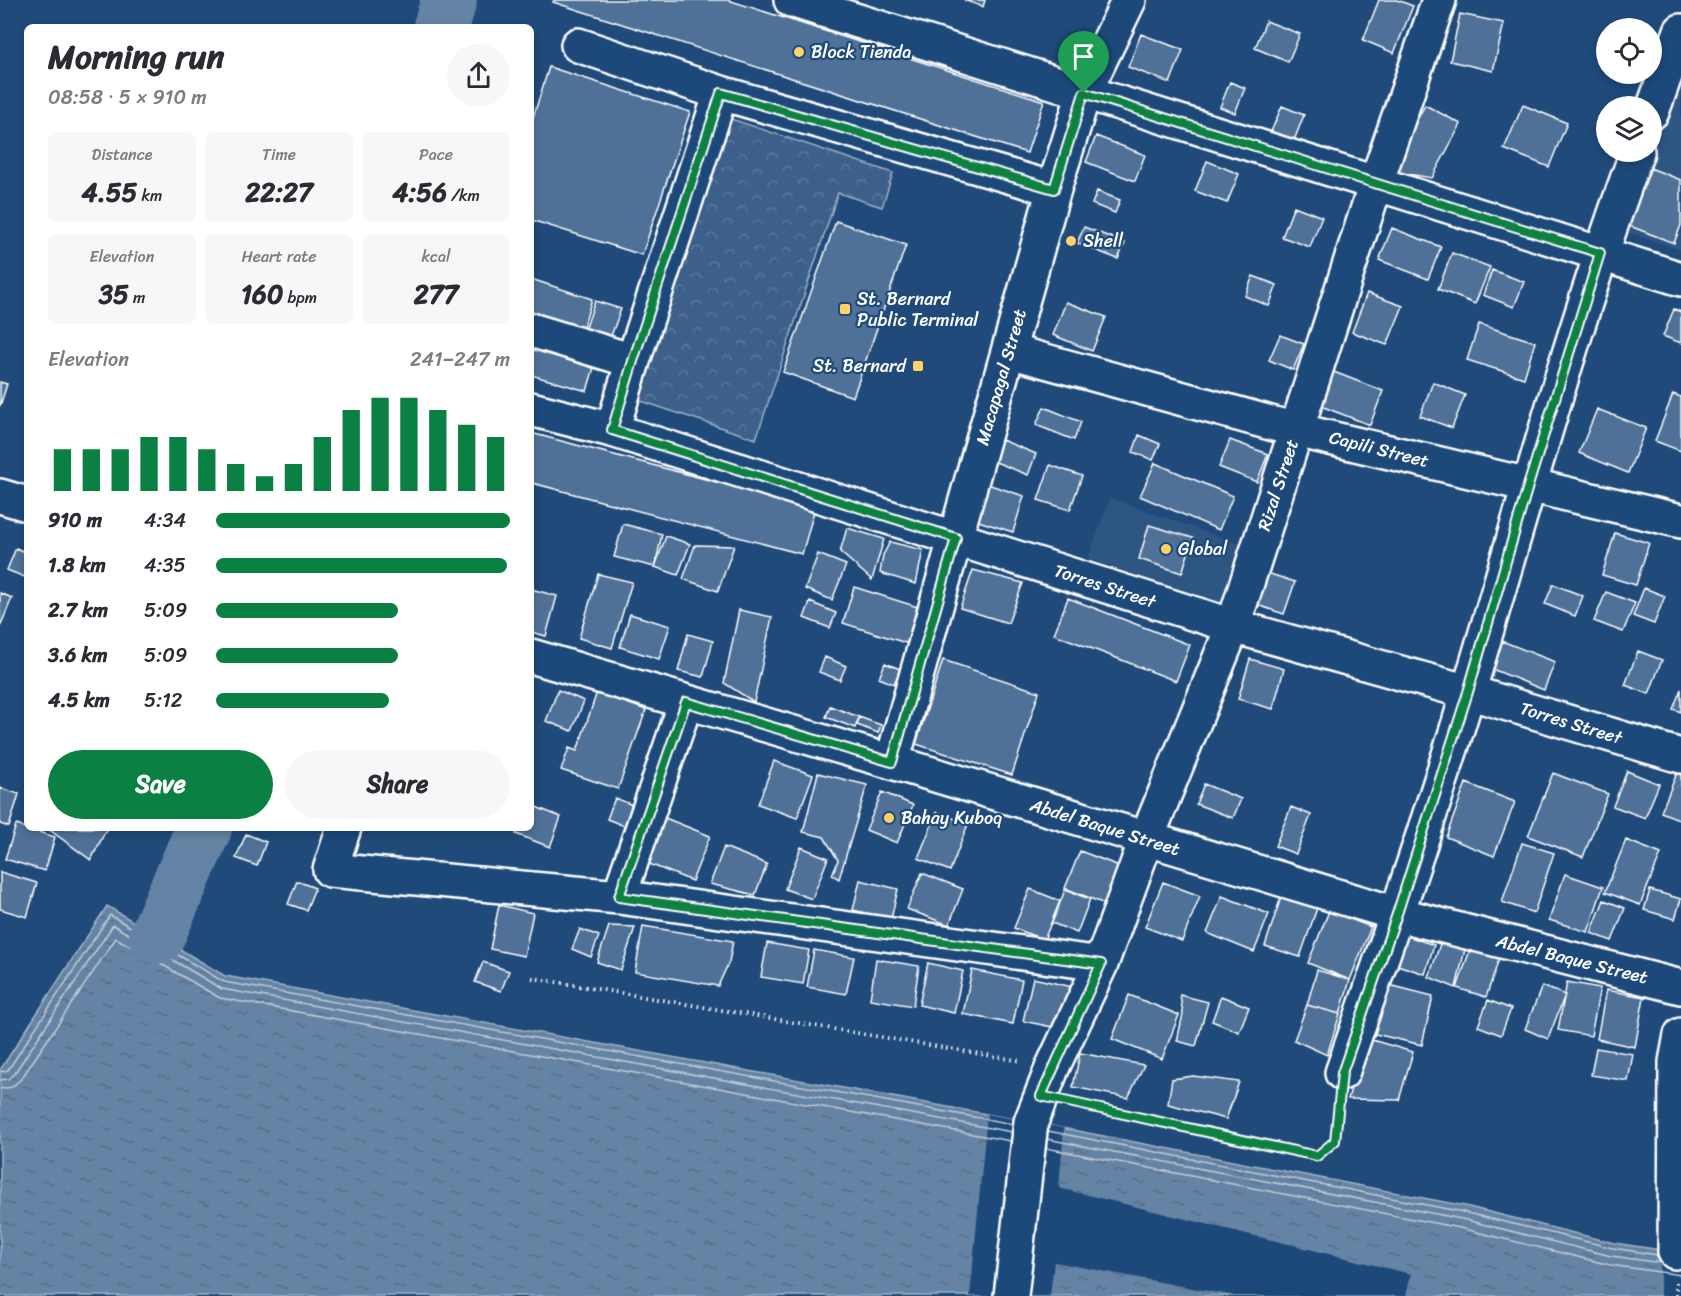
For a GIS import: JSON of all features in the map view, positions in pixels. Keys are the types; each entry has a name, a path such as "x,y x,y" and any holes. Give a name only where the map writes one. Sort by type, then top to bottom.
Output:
{"street":[{"path":"791,0 1681,279"},
{"name":"Macapagal Street","path":"892,762 1054,189 1084,93 1129,0"},
{"name":"Rizal Street","path":"1011,1296 1030,1122 1053,1066 1101,964 1146,840 1233,626 1376,183 1438,0"},
{"path":"1658,96 1681,31"},
{"path":"578,45 721,93 1054,189"},
{"path":"612,430 721,93"},
{"path":"1342,1073 1397,914 1468,692 1528,486 1600,253 1633,162"},
{"path":"534,331 633,361"},
{"name":"Capili Street","path":"1009,351 1296,430 1681,521"},
{"name":"Torres Street","path":"534,410 612,430 1233,626 1468,692 1681,756"},
{"path":"0,496 24,503"},
{"name":"Abdel Baque Street","path":"534,657 1397,914 1681,987"},
{"path":"619,897 686,702"},
{"path":"343,831 330,870 619,897 1101,964"},
{"path":"1675,1252 1676,1062 1681,1035"}],"path":[{"path":"532,978 1053,1066"},
{"path":"1041,1096 1317,1156 1335,1141 1342,1073"}],"shaded area":[{"path":"1681,76 1681,250 1621,230 1647,162 1662,162 1662,125"},
{"path":"1110,498 1240,544 1219,605 1088,558"}],"green space":[{"path":"725,117 893,173 882,207 838,193 756,439 632,398"}],"water":[{"path":"107,906 225,976 1031,1122 1465,1206 1614,1243 1681,1253 1681,1296 0,1296 0,1070"}],"pier":[{"path":"987,1114 1064,1128 1059,1188 1411,1274 1406,1296 1234,1296 1054,1262 1050,1296 970,1296"},
{"path":"1660,1249 1681,1253 1681,1296 1660,1296"}],"building":[{"name":"Block Tienda","path":"554,0 728,0 1044,101 1027,153 553,2"},
{"path":"964,0 985,0 983,7"},
{"path":"1379,0 1397,0 1413,6 1394,53 1363,40"},
{"path":"1460,14 1504,23 1493,71 1450,61"},
{"path":"1266,21 1300,34 1288,62 1255,48"},
{"path":"1141,34 1183,50 1170,83 1128,67"},
{"path":"549,67 690,112 642,255 534,221 534,114"},
{"path":"1230,82 1245,88 1235,113 1220,107"},
{"path":"1425,105 1461,124 1432,178 1390,171"},
{"path":"1523,105 1567,123 1549,167 1504,149"},
{"path":"1282,106 1304,115 1293,143 1270,134"},
{"path":"1096,136 1145,155 1135,181 1086,162"},
{"path":"1207,161 1239,174 1227,203 1195,191"},
{"path":"1650,168 1681,180 1681,225 1674,243 1627,225"},
{"path":"1097,191 1120,200 1115,213 1092,204"},
{"path":"1294,206 1322,217 1310,247 1282,237"},
{"name":"St. Bernard Public Terminal","path":"836,221 906,245 853,397 783,372"},
{"path":"1084,227 1125,243 1118,259 1077,243"},
{"path":"1392,228 1441,247 1428,279 1379,260"},
{"path":"1452,253 1490,267 1475,304 1438,289"},
{"path":"1492,270 1524,282 1514,307 1483,295"},
{"path":"1253,276 1277,285 1269,306 1245,296"},
{"path":"534,280 592,299 582,331 534,316"},
{"path":"1367,293 1403,306 1387,345 1352,332"},
{"path":"595,301 621,309 608,344 583,336"},
{"path":"1066,302 1106,317 1092,351 1053,335"},
{"path":"1674,309 1681,312 1681,343 1663,336"},
{"path":"1479,324 1535,342 1524,378 1467,360"},
{"path":"1280,335 1304,344 1293,370 1269,360"},
{"path":"534,339 597,357 587,391 534,376"},
{"path":"1326,369 1383,391 1370,425 1313,403"},
{"path":"0,382 7,384 0,406"},
{"path":"1433,382 1465,395 1452,428 1420,416"},
{"path":"1673,394 1681,397 1681,451 1655,441"},
{"path":"1044,407 1081,422 1074,440 1036,425"},
{"path":"1597,409 1646,428 1628,473 1579,453"},
{"path":"534,434 815,508 802,554 534,484"},
{"path":"1139,435 1160,444 1153,460 1133,452"},
{"path":"1002,440 1036,454 1028,475 993,461"},
{"path":"1230,440 1268,454 1257,482 1219,467"},
{"path":"1155,463 1233,496 1219,530 1140,496"},
{"path":"1050,465 1082,476 1070,510 1038,500"},
{"path":"984,483 1024,496 1013,532 972,519"},
{"path":"623,524 662,534 655,567 614,557"},
{"name":"Global","path":"1149,525 1193,538 1182,573 1139,559"},
{"path":"847,528 884,539 872,580 840,552"},
{"path":"1615,533 1649,543 1636,585 1602,575"},
{"path":"666,536 690,544 678,575 655,567"},
{"path":"890,542 923,550 916,584 880,573 883,555"},
{"path":"695,545 734,546 718,591 683,579"},
{"path":"16,548 24,552 24,577 7,570"},
{"path":"818,554 846,565 832,600 805,589"},
{"path":"973,570 1023,583 1008,623 960,608"},
{"path":"1267,573 1295,582 1284,614 1257,605"},
{"path":"598,574 632,582 612,648 579,638"},
{"path":"1553,584 1583,596 1575,616 1545,604"},
{"path":"854,587 921,608 909,644 843,623"},
{"path":"1644,588 1665,596 1654,624 1633,616"},
{"path":"534,590 557,596 546,636 534,633"},
{"path":"1606,592 1635,603 1623,632 1594,621"},
{"path":"0,593 12,598 0,627"},
{"path":"1068,598 1190,645 1176,681 1054,634"},
{"path":"810,602 836,613 830,628 804,618"},
{"path":"739,610 772,617 754,702 724,683"},
{"path":"630,614 670,626 659,659 620,647"},
{"path":"688,634 713,641 703,677 678,671"},
{"path":"1502,641 1555,662 1544,690 1492,669"},
{"path":"1638,651 1662,660 1649,694 1625,685"},
{"path":"825,657 846,666 840,680 819,672"},
{"path":"1250,659 1284,669 1273,709 1238,699"},
{"path":"943,660 1039,692 1012,775 916,744"},
{"path":"885,663 900,669 894,684 879,678"},
{"path":"1681,689 1681,712 1673,709"},
{"path":"558,690 584,701 572,731 546,721"},
{"path":"597,692 646,710 618,789 561,770 569,748 577,751"},
{"path":"830,706 859,717 855,728 826,717"},
{"path":"859,717 881,725 878,733 857,725"},
{"path":"774,761 813,775 797,818 758,804"},
{"path":"1627,771 1659,784 1645,818 1613,806"},
{"path":"818,773 867,785 839,879 832,875 838,860 824,837 803,832"},
{"path":"1553,773 1608,794 1583,857 1528,836"},
{"path":"1677,773 1681,775 1681,820 1661,812"},
{"path":"1466,783 1515,802 1494,856 1446,837"},
{"path":"1204,784 1241,799 1233,818 1196,804"},
{"path":"0,788 19,794 9,827 0,824"},
{"name":"Bahay Kuboq","path":"882,792 913,805 897,843 866,830"},
{"path":"615,798 635,806 627,827 607,819"},
{"path":"534,806 561,817 550,847 516,834 518,831 534,831"},
{"path":"1291,807 1311,815 1296,854 1275,846"},
{"path":"937,812 968,824 950,871 918,858"},
{"path":"665,818 710,836 692,881 647,863"},
{"path":"16,825 24,827 24,831 36,831 55,837 45,871 5,859"},
{"path":"51,831 106,831 91,860"},
{"path":"246,834 266,842 257,866 236,858"},
{"path":"1626,840 1661,854 1640,905 1605,892"},
{"path":"1522,843 1554,853 1534,913 1502,902"},
{"path":"724,847 767,864 755,895 710,884"},
{"path":"801,847 828,858 812,899 785,889"},
{"path":"1080,851 1127,869 1112,907 1065,888"},
{"path":"0,872 37,883 27,917 0,909"},
{"path":"922,873 963,889 949,925 907,909"},
{"path":"1565,874 1603,887 1588,932 1549,920"},
{"path":"860,880 898,889 891,919 853,910"},
{"path":"297,881 315,888 306,910 288,904"},
{"path":"1163,882 1200,896 1182,941 1145,927"},
{"path":"1030,889 1060,901 1044,940 1014,928"},
{"path":"1065,890 1090,899 1077,933 1052,923"},
{"path":"1650,890 1681,899 1675,919 1644,910"},
{"path":"1222,896 1269,914 1254,952 1207,933"},
{"path":"1281,897 1317,908 1300,957 1265,946"},
{"path":"1604,900 1625,908 1612,941 1591,933"},
{"path":"499,905 533,913 524,956 490,949"},
{"path":"1329,911 1371,927 1350,980 1308,963"},
{"path":"609,926 635,927 621,970 597,962"},
{"path":"643,926 733,941 729,962 718,986 635,972"},
{"path":"580,929 599,936 591,957 572,949"},
{"path":"1401,934 1434,945 1425,974 1391,963"},
{"path":"767,943 809,950 803,984 761,977"},
{"path":"1440,944 1465,949 1456,988 1429,977"},
{"path":"814,950 854,957 846,994 807,987"},
{"path":"1470,950 1499,959 1486,997 1457,988"},
{"path":"876,959 919,966 913,1006 870,999"},
{"path":"483,962 509,971 501,991 475,982"},
{"path":"928,963 963,971 954,1013 919,1005"},
{"path":"972,970 1022,980 1013,1024 963,1014"},
{"path":"1317,970 1350,980 1340,1014 1307,1005"},
{"path":"1033,978 1077,988 1067,1030 1023,1021"},
{"path":"1567,982 1600,988 1591,1036 1558,1030"},
{"path":"1385,984 1433,996 1422,1045 1371,1033"},
{"path":"1542,986 1565,995 1548,1039 1525,1029"},
{"path":"1606,990 1644,997 1635,1047 1597,1039"},
{"path":"1129,995 1179,1015 1162,1059 1112,1039"},
{"path":"1180,995 1208,1002 1196,1046 1177,1041 1183,1014"},
{"path":"1221,996 1249,1007 1239,1032 1212,1021"},
{"path":"1488,1000 1511,1009 1501,1035 1478,1026"},
{"path":"1307,1005 1340,1014 1327,1055 1294,1040"},
{"path":"1365,1038 1413,1052 1399,1100 1348,1099"},
{"path":"1596,1048 1633,1054 1628,1081 1591,1075"},
{"path":"1080,1053 1144,1065 1128,1098 1073,1087"},
{"path":"1193,1076 1239,1082 1226,1119 1168,1104 1172,1079"}],"waterway":[{"path":"442,24 449,0"},
{"path":"157,936 203,831"}],"place":[{"name":"Block Tienda","path":"799,52"},
{"name":"Shell","path":"1071,241"},
{"name":"St. Bernard Public Terminal","path":"845,309"},
{"name":"St. Bernard","path":"918,366"},
{"name":"Global","path":"1166,549"},
{"name":"Bahay Kuboq","path":"889,818"}],"route":[{"path":"721,93 1054,189 1084,93 1600,253 1528,486 1468,692 1397,914 1342,1073 1335,1141 1317,1156 1041,1096 1101,964 619,897 686,702 892,762 956,538 612,430 721,93"}]}
